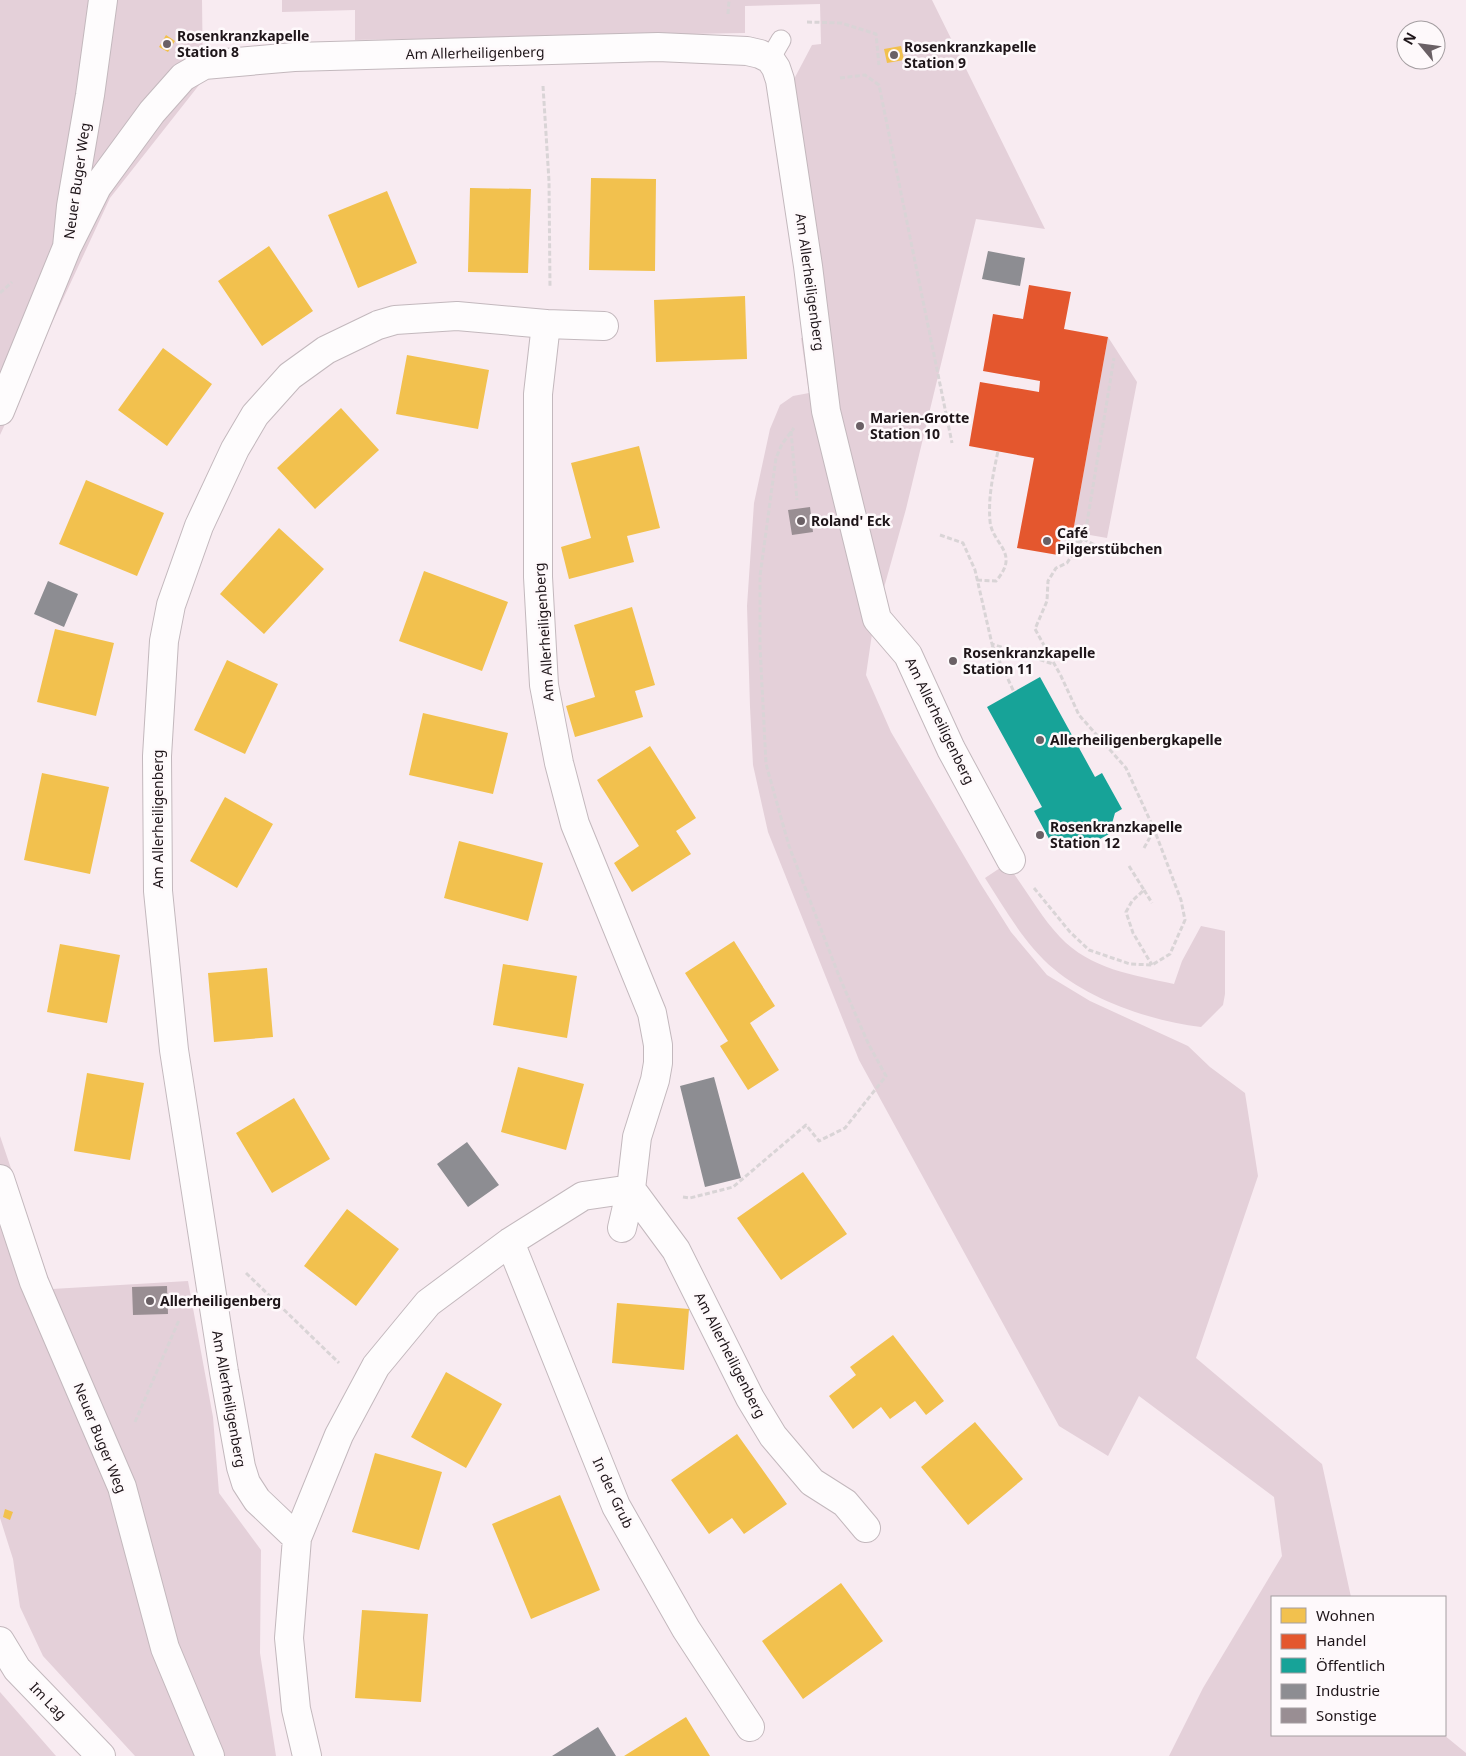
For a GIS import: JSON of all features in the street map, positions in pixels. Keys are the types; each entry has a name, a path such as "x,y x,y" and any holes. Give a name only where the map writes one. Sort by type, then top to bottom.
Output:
{"street":[{"name":"Neuer Buger Weg","path":"0,410 67,247 71,206 90,94 103,0"},
{"name":"Am Allerheiligenberg","path":"67,247 97,187 152,112 183,77 204,65 294,57 677,48 775,49 776,68 780,80 808,266 826,411 877,619 908,655 951,749 1012,860"},
{"name":"Am Allerheiligenberg","path":"297,1538 257,1500 246,1483 224,1372 174,1050 158,891 157,756 164,641 171,605 199,526 231,458 255,415 290,376 326,350 378,324 395,320 457,316 546,324 604,326"},
{"name":"Am Allerheiligenberg","path":"546,324 538,394 538,577 544,685 559,763 575,824 652,1013 658,1045 655,1080 637,1137 631,1189 622,1228"},
{"name":"Neuer Buger Weg","path":"0,1179 34,1282 122,1487 165,1648 210,1756"},
{"name":"Am Allerheiligenberg","path":"631,1189 676,1250 750,1398 774,1436 812,1482 845,1503 866,1528"},
{"path":"307,1756 296,1709 290,1638 297,1538 339,1434 376,1366 428,1303 510,1242 583,1196 631,1189"},
{"name":"In der Grub","path":"510,1242 616,1506 686,1629 750,1727"},
{"name":"Im Lag","path":"0,1641 17,1669 101,1756"}],"path":[{"path":"820,22 850,25 876,34 879,65"},
{"path":"540,51 548,181 550,290 546,324"},
{"path":"840,78 865,75 879,85 952,442"},
{"path":"1012,860 1070,932 1089,950 1130,964 1152,965 1170,954 1185,920 1181,900 1154,829 1126,768 1079,715 1035,629 1047,601 1048,581 1056,568 1066,563 1082,540 1114,358"},
{"path":"690,1198 733,1187 806,1125 820,1141 845,1128 886,1076 868,1043 839,976 789,846 766,764 760,646 760,576 776,458 791,430 806,416 826,411"},
{"path":"791,430 797,500"},
{"path":"978,580 996,581 1003,573 1006,563 1002,544 990,525 990,484 998,451"},
{"path":"940,535 963,543 978,580 992,644 1014,692"},
{"path":"1061,538 1082,540 1093,544 1099,550"},
{"path":"992,644 1053,664"},
{"path":"1144,848 1154,829"},
{"path":"1128,866 1152,903"},
{"path":"1144,890 1132,902 1126,912 1133,933 1152,965"},
{"path":"205,1252 222,1250 352,1376 367,1384"},
{"path":"116,1474 122,1452 182,1313"}],"shaded area":[{"path":"0,0 202,0 203,80 110,198 0,435"},
{"path":"282,0 932,0 1045,229 976,219 906,509 873,627 866,675 891,732 980,883 1011,932 1047,975 1090,1001 1188,1046 1210,1067 1245,1093 1258,1176 1196,1358 1322,1464 1351,1596 1271,1596 1271,1736 1445,1736 1466,1753 1466,1756 1169,1756 1203,1688 1282,1556 1274,1497 1139,1396 1108,1456 1059,1426 859,1060 768,832 753,765 747,606 754,503 770,429 780,405 793,396 809,393 801,338 829,337 793,81 812,45 821,44 820,4 745,6 745,33 355,40 355,10 282,12"},
{"path":"1108,337 1137,382 1107,538 1073,532"},
{"path":"1003,866 1008,866 1046,920 1072,948 1098,964 1128,974 1174,984 1182,961 1201,926 1225,931 1225,994 1223,1005 1201,1027 1163,1020 1123,1008 1086,991 1054,969 1034,949 1016,926 985,878"},
{"path":"0,1136 52,1289 188,1281 213,1417 219,1493 261,1550 260,1653 276,1756 135,1756 43,1656 20,1607 13,1559 0,1518"},
{"path":"0,1692 56,1756 0,1756"}],"building: Wohnen":[{"name":"Rosenkranzkapelle Station 8","path":"166,35 175,41 168,52 159,47"},
{"name":"Rosenkranzkapelle Station 9","path":"901,46 904,60 887,63 884,49"},
{"path":"591,178 656,179 655,271 589,270"},
{"path":"470,188 531,189 528,273 468,272"},
{"path":"387,191 417,263 358,288 328,215"},
{"path":"269,246 313,311 262,346 218,281"},
{"path":"745,296 747,359 656,362 654,300"},
{"path":"163,348 212,384 167,446 118,410"},
{"path":"407,355 489,370 478,429 396,414"},
{"path":"341,408 379,450 315,509 277,468"},
{"path":"639,446 660,528 627,536 634,562 569,579 561,547 591,538 571,463"},
{"path":"86,480 164,513 137,576 59,544"},
{"path":"279,528 324,569 264,634 220,594"},
{"path":"424,571 508,602 482,671 399,641"},
{"path":"632,607 655,685 635,691 643,717 575,737 566,706 595,697 574,625"},
{"path":"55,629 114,643 96,716 37,702"},
{"path":"227,660 278,684 245,754 194,730"},
{"path":"423,713 508,733 493,794 409,775"},
{"path":"650,746 696,818 676,831 691,854 632,892 614,863 639,846 597,780"},
{"path":"42,773 109,787 90,874 24,860"},
{"path":"225,797 273,824 237,888 190,861"},
{"path":"459,841 543,863 528,921 444,898"},
{"path":"734,941 775,1006 750,1023 779,1070 748,1090 720,1046 728,1041 685,973"},
{"path":"60,944 120,955 107,1023 47,1012"},
{"path":"503,964 577,976 567,1038 493,1025"},
{"path":"267,968 273,1037 214,1042 208,973"},
{"path":"518,1067 584,1084 566,1150 501,1132"},
{"path":"87,1073 144,1083 130,1160 74,1151"},
{"path":"294,1098 330,1159 272,1193 236,1133"},
{"path":"803,1172 847,1234 781,1280 737,1218"},
{"path":"347,1209 399,1249 356,1306 304,1266"},
{"path":"617,1303 689,1309 684,1370 612,1363"},
{"path":"893,1335 944,1401 926,1415 915,1401 890,1419 881,1407 853,1429 829,1396 856,1375 850,1367"},
{"path":"446,1372 502,1404 466,1468 411,1437"},
{"path":"975,1422 1023,1479 968,1525 921,1467"},
{"path":"737,1434 787,1504 744,1534 732,1518 709,1534 671,1480"},
{"path":"375,1453 442,1472 419,1550 352,1532"},
{"path":"560,1495 600,1590 531,1619 492,1524"},
{"path":"5,1509 13,1512 10,1520 3,1517"},
{"path":"841,1583 883,1641 803,1699 762,1641"},
{"path":"362,1610 428,1614 421,1702 355,1698"},
{"path":"686,1717 710,1756 624,1756"}],"building: Handel":[{"path":"1029,285 1071,292 1064,329 1108,337 1073,532 1062,531 1058,555 1017,548 1034,458 969,446 980,382 1039,392 1040,381 983,371 993,314 1023,319"}],"building: Öffentlich":[{"name":"Allerheiligenbergkapelle","path":"1040,677 1095,777 1102,773 1122,809 1115,813 1109,834 1082,849 1062,843 1054,848 1034,811 1042,807 987,707"}],"building: Industrie":[{"path":"988,251 1025,258 1020,286 982,279"},
{"path":"48,581 78,594 64,627 34,614"},
{"path":"714,1077 741,1178 705,1187 680,1086"},
{"path":"467,1142 499,1185 468,1207 437,1164"},
{"path":"598,1727 616,1756 552,1756"}],"building: Sonstige":[{"name":"Roland' Eck","path":"810,507 813,532 792,535 788,510"},
{"name":"Allerheiligenberg","path":"167,1286 168,1314 133,1315 132,1287"}],"place":[{"name":"Rosenkranzkapelle Station 8","path":"167,44"},
{"name":"Rosenkranzkapelle Station 9","path":"894,55"},
{"name":"Marien-Grotte Station 10","path":"860,426"},
{"name":"Roland' Eck","path":"801,521"},
{"name":"Café Pilgerstübchen","path":"1047,541"},
{"name":"Rosenkranzkapelle Station 11","path":"953,661"},
{"name":"Allerheiligenbergkapelle","path":"1040,740"},
{"name":"Rosenkranzkapelle Station 12","path":"1040,835"},
{"name":"Allerheiligenberg","path":"150,1301"}]}
